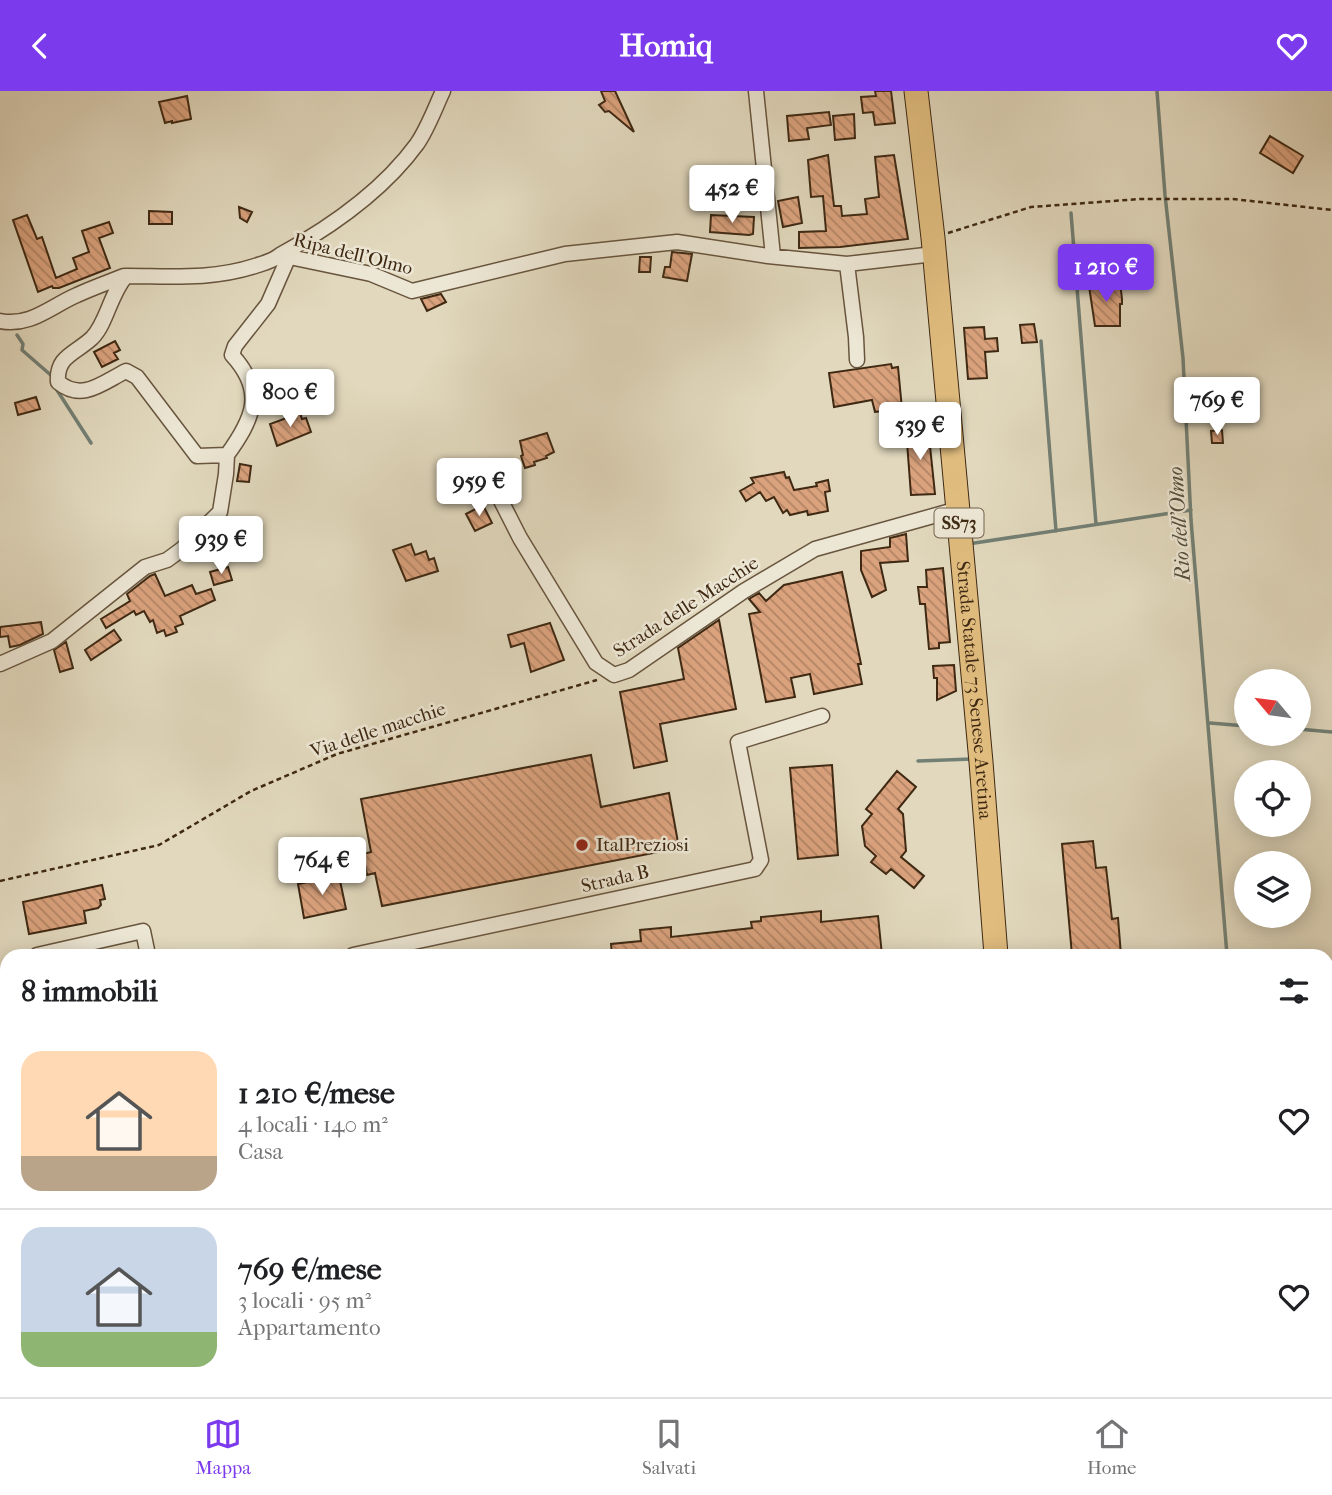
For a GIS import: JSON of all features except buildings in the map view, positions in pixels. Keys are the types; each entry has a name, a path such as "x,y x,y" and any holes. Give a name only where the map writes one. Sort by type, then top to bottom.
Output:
{"main road":[{"name":"Strada Statale 73 Senese Aretina","path":"916,91 934,246 958,509 973,749 995,949"}],"street":[{"name":"Ripa dell'Olmo","path":"284,255 325,230 394,173 419,141 443,91"},
{"path":"756,91 773,256"},
{"name":"Ripa dell'Olmo","path":"284,255 371,274 411,291 565,254 677,241 847,264 934,246"},
{"path":"0,321 9,323 32,320 76,295 126,276 170,278 236,272 284,255"},
{"path":"0,664 52,641 145,567 167,559 183,548 220,512 227,456 244,432 253,407 251,383 232,355 235,346 268,304 284,255"},
{"path":"847,264 857,360"},
{"path":"126,276 109,302 92,338 60,363 58,382 69,391 82,392 126,371 136,377 197,456 227,456"},
{"name":"Strada delle Macchie","path":"491,481 520,538 596,663 614,675 629,670 744,591 815,549 958,509"},
{"name":"Strada B","path":"381,949 755,869 761,860 738,742 822,716"},
{"path":"64,949 143,931 147,949"}],"path":[{"path":"934,246 1031,207 1159,199 1233,198 1332,210"},
{"name":"Via delle macchie","path":"0,881 159,845 251,791 337,754 614,675"}],"waterway":[{"name":"Rio dell'Olmo","path":"1157,91 1165,195 1183,358 1191,520 1227,949"},
{"path":"1071,213 1096,524"},
{"path":"17,335 23,344 22,350 53,377"},
{"path":"1041,341 1056,531"},
{"path":"55,387 91,443"},
{"path":"968,544 1191,510"},
{"path":"1210,723 1234,725"},
{"path":"1311,730 1332,732"},
{"path":"918,761 972,759"}],"place":[{"name":"ItalPreziosi","path":"582,845"}]}
